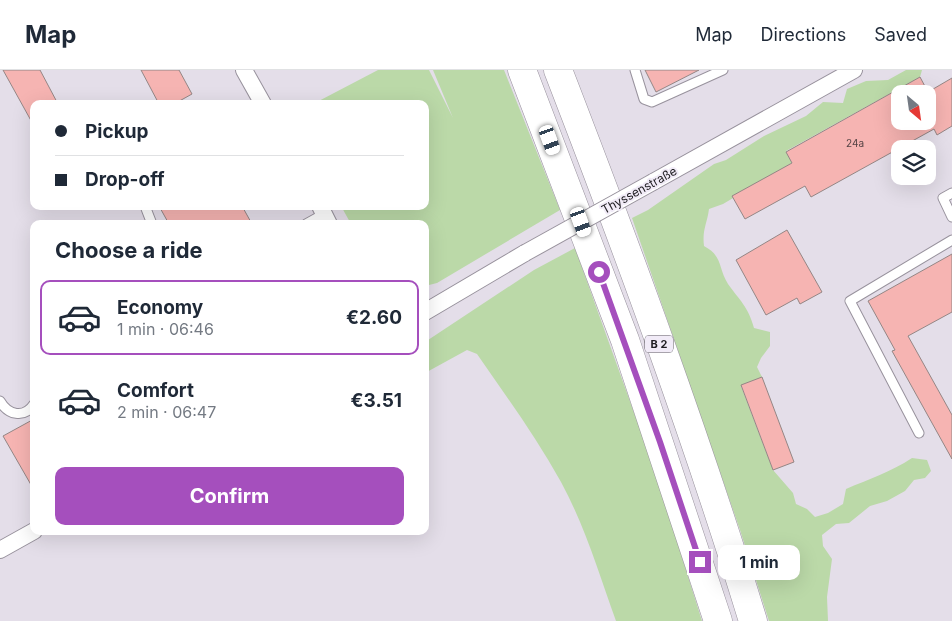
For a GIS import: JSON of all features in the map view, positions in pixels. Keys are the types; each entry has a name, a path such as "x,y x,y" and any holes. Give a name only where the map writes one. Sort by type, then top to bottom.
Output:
{"highway":[{"name":"B 2","path":"522,70 624,340 718,621"},
{"name":"B 2","path":"558,70 619,230 732,554 752,621"}],"street":[{"path":"244,70 261,100"},
{"name":"Thyssenstraße","path":"429,310 525,253 854,70"},
{"path":"0,550 30,533"}],"lane":[{"path":"635,70 644,99 652,102 723,70"},
{"path":"952,193 943,198 952,218"},
{"path":"919,433 850,301 952,240"},
{"path":"0,401 4,408 12,413 23,414 30,410"}],"green space":[{"path":"378,70 429,70 453,118 433,70 504,70 560,210 437,283 429,285 429,220 349,220 343,210 429,210 429,100 321,100"},
{"path":"906,70 922,70 920,77 906,85 891,85 891,93 786,151 792,163 723,204 709,209 704,231 704,246 717,258 728,284 746,309 754,328 770,332 770,346 757,367 762,377 741,386 773,470 793,493 796,504 807,509 815,517 828,513 843,504 846,489 888,471 912,458 927,460 931,471 925,478 914,480 905,491 887,501 870,506 849,523 836,524 822,535 823,546 832,559 827,597 828,621 769,621 740,530 632,218 648,210 714,164 726,160 764,136 806,116 823,102 843,103 847,89 866,81 888,80"},
{"path":"575,248 655,471 702,621 616,621 570,499 531,433 477,354 467,350 429,371 429,339 534,270"}],"building":[{"path":"3,70 40,70 56,100 30,100 30,119"},
{"path":"141,70 179,70 192,94 181,100 157,100"},
{"path":"645,70 699,70 656,92"},
{"path":"920,77 924,85 906,85"},
{"path":"952,78 952,126 937,135 934,130 936,87"},
{"path":"891,93 891,130 932,130 914,140 891,140 891,153 811,197 805,186 745,219 732,196 792,163 786,152"},
{"path":"161,210 244,210 250,220 167,220"},
{"path":"787,230 822,292 800,304 797,298 766,315 736,260"},
{"path":"952,254 952,312 908,336 952,415 952,459 892,351 895,350 868,301"},
{"path":"762,377 794,462 773,470 741,385"},
{"path":"30,421 30,483 3,436"}],"route":[{"path":"599,272 660,442 700,562"}]}
